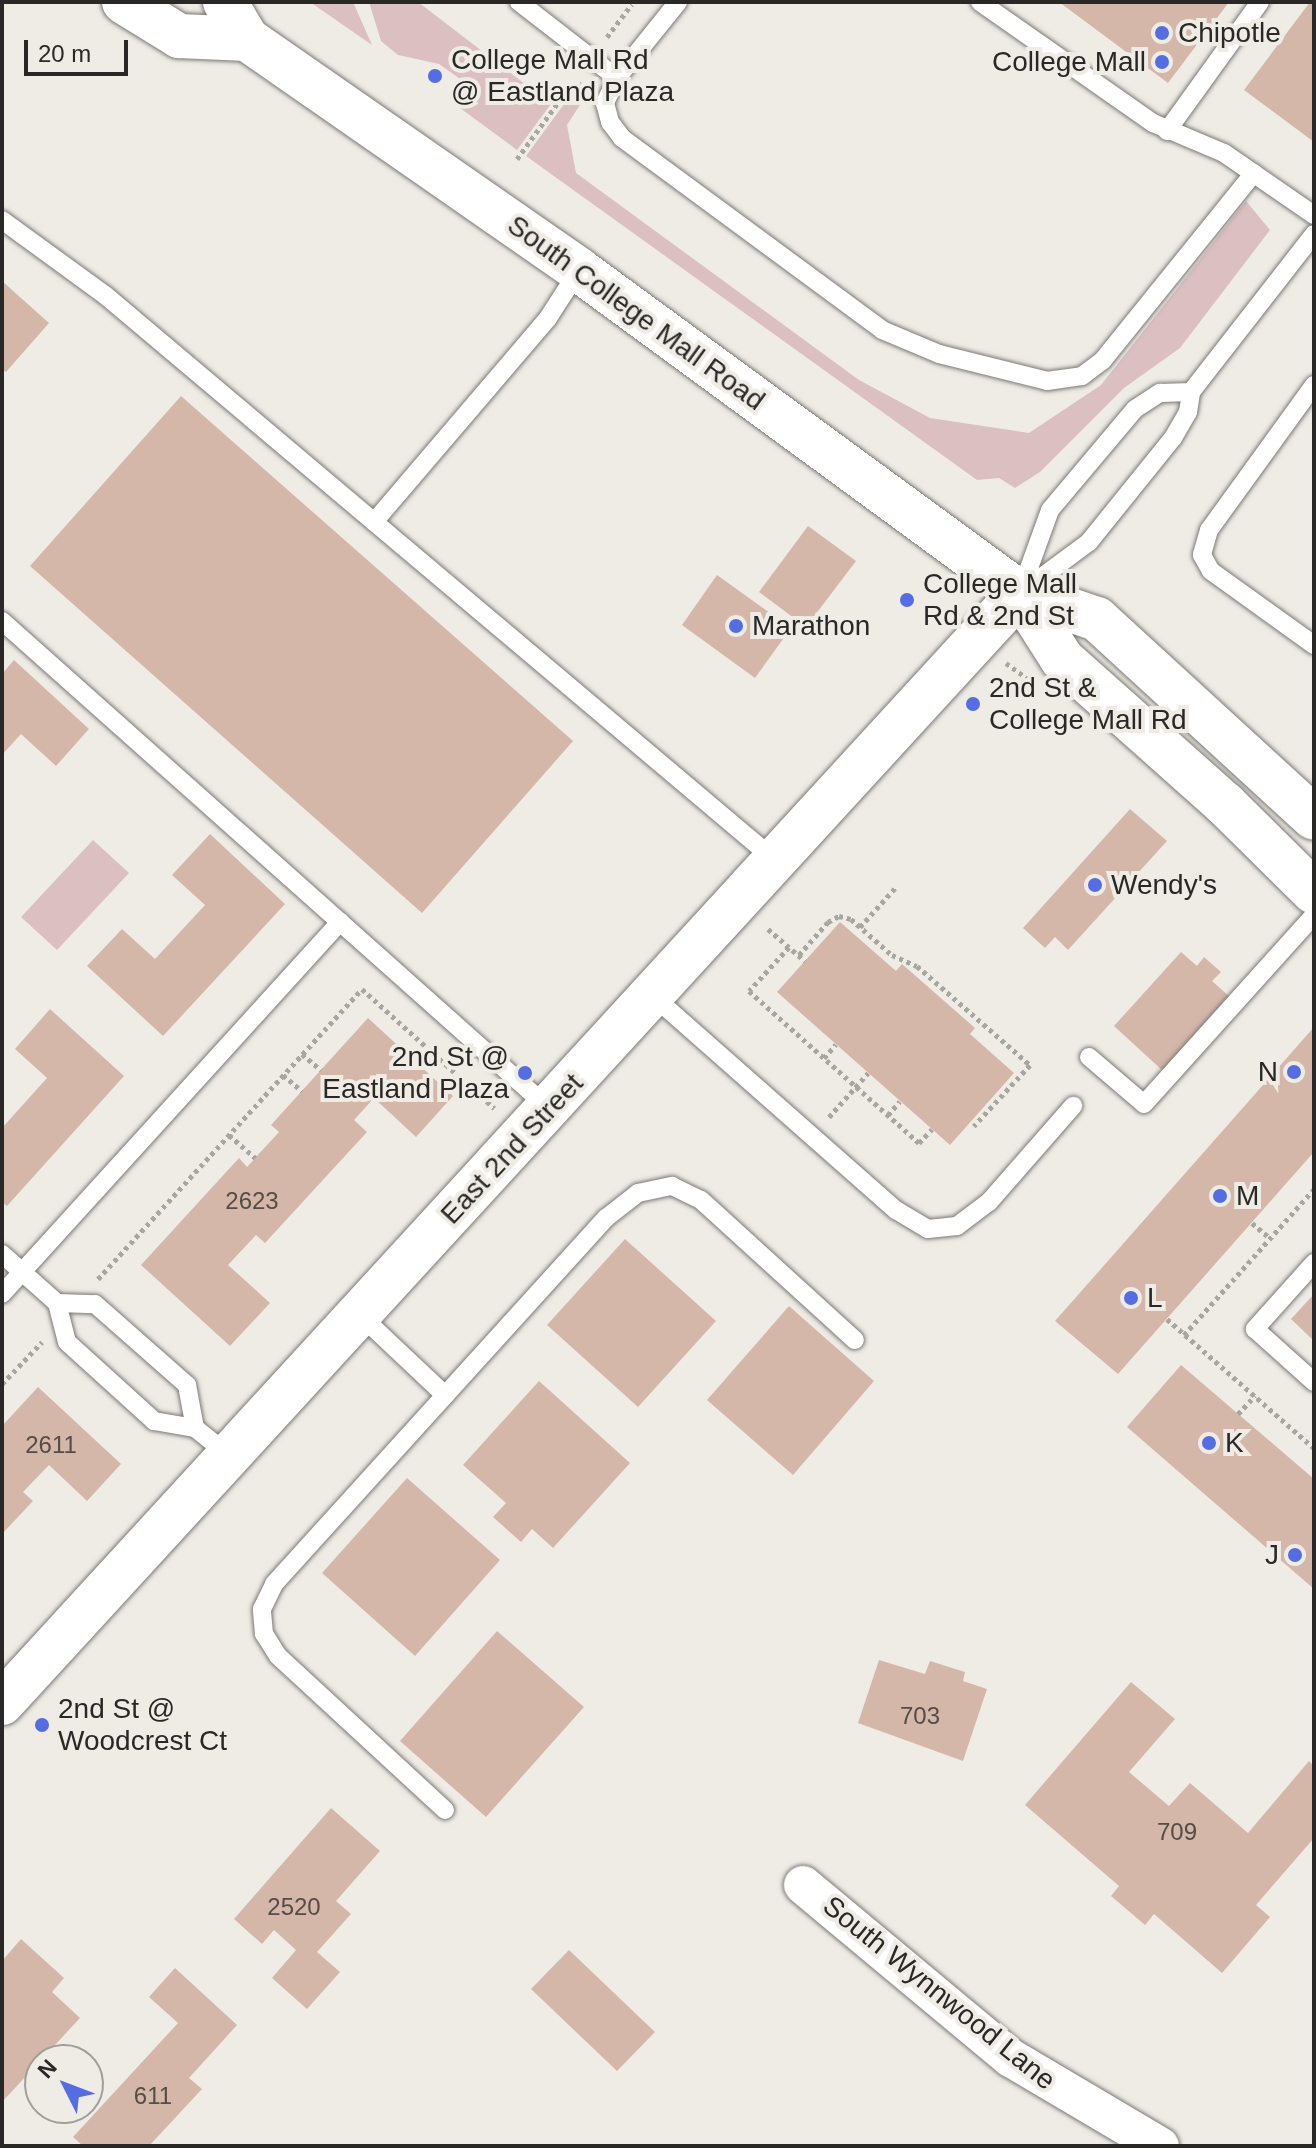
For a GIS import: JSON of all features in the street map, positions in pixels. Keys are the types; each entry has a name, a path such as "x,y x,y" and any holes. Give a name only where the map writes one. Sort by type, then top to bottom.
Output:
{"main road":[{"path":"124,2 179,36 247,39"},
{"name":"South College Mall Road","path":"225,2 247,39 579,270 1020,593 1097,619 1314,818"},
{"name":"South College Mall Road","path":"1020,593 1062,659 1225,804 1314,892"},
{"name":"East 2nd Street","path":"2,1703 778,862 1020,593"},
{"path":"1150,735 1199,710"},
{"path":"1225,804 1261,767"}],"street":[{"name":"South Wynnwood Lane","path":"803,1885 1011,2058 1160,2146"}],"lane":[{"path":"519,2 617,78"},
{"path":"678,2 617,78 605,103 610,122 622,138 882,330 939,354 1047,381 1082,376 1103,360 1254,173"},
{"path":"980,2 1167,131 1224,153 1314,215"},
{"path":"1167,131 1260,2"},
{"path":"2,220 105,295 778,862"},
{"path":"1020,593 1089,542 1173,438 1188,412 1191,392 1314,234"},
{"path":"374,522 548,318 579,270"},
{"path":"1314,385 1209,530 1202,555 1211,571 1314,645"},
{"path":"1020,593 1050,510 1116,431 1135,409 1160,393 1191,392"},
{"path":"2,621 550,1109"},
{"path":"1089,1057 1144,1104 1314,915"},
{"path":"2,1294 340,922"},
{"path":"653,996 915,1225 957,1226 989,1202 1073,1106"},
{"path":"445,1810 278,1656 264,1634 262,1609 274,1584 606,1218 638,1193 672,1186 701,1200 855,1340"},
{"path":"2,1254 57,1303 67,1342 154,1421 195,1428 230,1456"},
{"path":"1314,1263 1255,1329 1314,1382"},
{"path":"57,1303 95,1304 187,1385 195,1428"},
{"path":"360,1315 445,1395"}],"path":[{"path":"599,47 632,4"},
{"path":"517,159 573,82"},
{"path":"860,927 896,887"},
{"path":"799,955 833,919 845,917 892,955 917,966 1030,1065 974,1126"},
{"path":"768,929 805,961"},
{"path":"789,947 749,991 919,1143 932,1129"},
{"path":"89,1289 362,989 495,1109"},
{"path":"824,1058 836,1044"},
{"path":"302,1054 321,1070"},
{"path":"812,1136 868,1073"},
{"path":"283,1075 302,1091"},
{"path":"888,1115 900,1101"},
{"path":"229,1135 255,1158"},
{"path":"1184,1335 1314,1189"},
{"path":"1252,1223 1270,1238"},
{"path":"1167,1319 1314,1448"},
{"path":"1238,1414 1255,1396"}],"shaded area":[{"path":"310,2 353,2 372,45"},
{"path":"369,2 418,2 551,104 517,150 460,108 473,88 439,64 398,55 381,41"},
{"path":"581,81 585,97 567,125 576,173 859,380 930,418 1029,433 1101,385 1246,201 1270,230 1180,348 1124,388 1040,472 1015,488 999,478 977,480 526,156"},
{"path":"93,840 129,873 57,950 21,917"}],"building":[{"name":"College Mall","path":"1059,2 1229,2 1168,83"},
{"path":"1310,2 1314,5 1314,142 1244,90"},
{"path":"2,281 49,323 6,372 2,369"},
{"path":"181,396 573,741 422,913 30,566"},
{"name":"Marathon","path":"808,526 856,561 806,627 759,592"},
{"name":"Marathon","path":"717,575 791,628 755,678 682,625"},
{"path":"14,660 89,729 56,766 21,734 2,755 2,674"},
{"name":"Wendy's","path":"1130,809 1167,841 1068,950 1055,937 1045,948 1023,928"},
{"path":"210,834 285,904 163,1036 87,966 122,929 155,959 205,905 172,875"},
{"path":"840,922 896,971 902,964 975,1028 970,1034 1014,1073 950,1145 777,992"},
{"path":"1181,952 1197,966 1204,957 1221,972 1212,981 1230,997 1163,1071 1114,1026"},
{"path":"50,1009 124,1076 7,1206 2,1202 2,1128 47,1078 15,1049"},
{"path":"368,1018 453,1096 416,1137 374,1098 354,1120 367,1132 265,1243 256,1235 228,1265 270,1303 230,1346 141,1265 239,1158 247,1167 279,1132 271,1125"},
{"path":"1314,1027 1314,1152 1118,1374 1055,1321"},
{"path":"625,1239 716,1321 638,1407 547,1325"},
{"path":"1314,1294 1314,1341 1291,1319"},
{"path":"789,1306 874,1381 793,1475 707,1400"},
{"name":"K","path":"1181,1365 1314,1479 1314,1589 1127,1427"},
{"path":"539,1381 630,1463 553,1548 532,1529 521,1542 493,1517 506,1503 463,1465"},
{"path":"38,1387 121,1464 87,1501 49,1465 23,1492 33,1501 2,1534 2,1426"},
{"path":"407,1478 500,1560 415,1656 322,1573"},
{"path":"497,1631 584,1707 486,1817 400,1741"},
{"path":"879,1660 925,1674 930,1661 965,1672 963,1681 987,1689 963,1761 858,1723"},
{"path":"1131,1682 1175,1719 1129,1772 1169,1806 1190,1783 1248,1833 1309,1761 1314,1766 1314,1838 1256,1905 1270,1917 1222,1973 1154,1914 1145,1925 1111,1896 1119,1886 1025,1805"},
{"path":"331,1808 380,1851 336,1901 351,1914 317,1952 340,1972 307,2009 272,1978 296,1950 274,1930 262,1944 234,1919"},
{"path":"21,1939 64,1978 52,1992 80,2018 56,2044 24,2044 24,2078 2,2102 2,1961"},
{"path":"569,1950 655,2032 617,2071 531,1989"},
{"path":"175,1968 237,2025 189,2078 202,2089 149,2146 83,2146 73,2137 85,2124 104,2124 104,2103 178,2023 149,1997"}],"place":[{"name":"Chipotle","path":"1162,33"},
{"name":"College Mall","path":"1162,62"},
{"name":"College Mall Rd @ Eastland Plaza","path":"435,76"},
{"name":"College Mall Rd & 2nd St","path":"907,600"},
{"name":"Marathon","path":"736,626"},
{"name":"2nd St & College Mall Rd","path":"973,704"},
{"name":"Wendy's","path":"1095,885"},
{"name":"N","path":"1294,1072"},
{"name":"2nd St @ Eastland Plaza","path":"525,1073"},
{"name":"M","path":"1220,1196"},
{"name":"L","path":"1131,1298"},
{"name":"K","path":"1209,1443"},
{"name":"J","path":"1295,1555"},
{"name":"2nd St @ Woodcrest Ct","path":"42,1725"}]}
